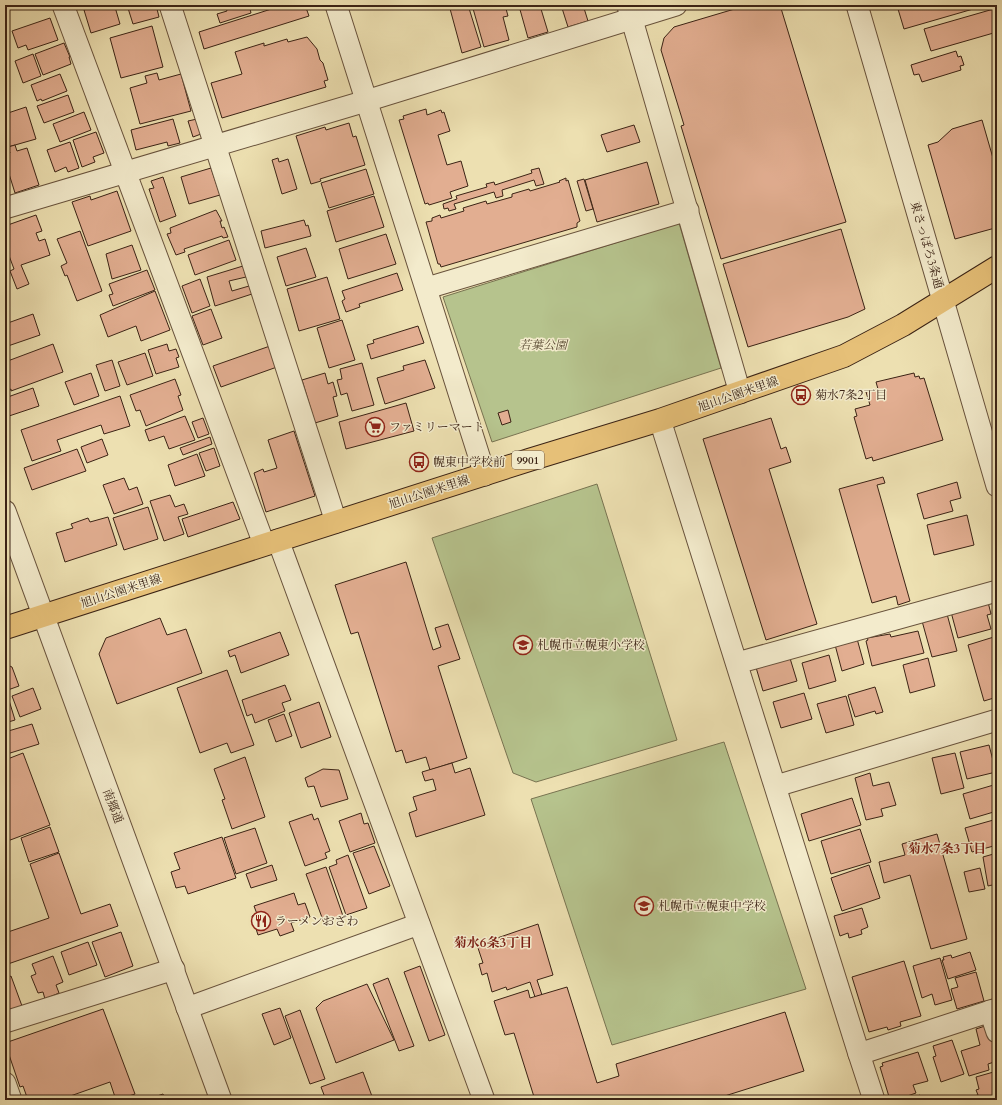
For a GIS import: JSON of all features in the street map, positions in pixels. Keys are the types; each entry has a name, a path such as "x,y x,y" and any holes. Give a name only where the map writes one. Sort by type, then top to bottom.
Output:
{"main road":[{"name":"旭山公園米里線","path":"5,628 271,542 660,420 844,356 903,325 997,267"}],"street":[{"path":"63,5 419,924 484,1100"},
{"path":"170,5 336,522"},
{"path":"336,5 485,475"},
{"path":"5,208 366,101 630,11 676,5"},
{"name":"東さっぽろ3条通","path":"857,5 997,484"},
{"path":"630,11 740,393"},
{"path":"426,288 688,210"},
{"path":"660,420 874,1100"},
{"name":"南郷通","path":"5,512 174,968 221,1100"},
{"path":"737,663 997,591"},
{"path":"776,786 997,720"},
{"path":"187,1008 419,924"},
{"path":"5,1022 174,968"},
{"path":"859,1054 994,1010 997,1032"},
{"path":"5,1083 11,1100"}],"green space":[{"name":"若葉公園","path":"679,223 721,368 492,442 443,297"},
{"path":"597,484 677,740 536,782 513,773 432,538"},
{"path":"724,742 806,989 612,1045 531,799"}],"building":[{"path":"101,5 107,5 108,9 115,7 120,24 91,33 84,10"},
{"path":"127,5 156,5 159,17 133,24"},
{"path":"225,5 249,5 251,13 220,23 217,14 227,11"},
{"path":"284,5 305,5 309,16 204,49 199,32"},
{"path":"449,5 468,5 481,47 462,53"},
{"path":"472,5 505,5 508,16 503,17 509,40 484,47"},
{"path":"549,5 541,9 548,32 528,38 519,6"},
{"path":"561,5 583,5 588,21 568,27"},
{"path":"748,5 780,5 846,222 721,259 681,126 684,125 661,50 664,38 674,27"},
{"path":"900,5 987,5 904,29 898,9 901,8"},
{"path":"997,8 997,32 931,51 924,29"},
{"path":"50,18 58,40 28,50 26,45 18,48 12,31"},
{"path":"152,26 163,67 121,78 110,38"},
{"path":"307,37 317,49 320,60 323,63 328,80 324,81 326,87 222,118 211,83 242,74 235,52 264,43 264,46 287,39 288,42"},
{"path":"64,43 70,57 71,64 43,75 35,54"},
{"path":"956,51 958,57 961,56 964,65 960,66 961,70 922,82 919,74 914,75 911,65"},
{"path":"33,54 41,76 23,83 15,61"},
{"path":"157,73 159,80 181,74 191,111 140,124 130,88 147,83 145,76"},
{"path":"60,74 67,91 42,101 41,99 37,101 31,85"},
{"path":"68,95 74,112 44,123 37,106"},
{"path":"26,107 36,139 8,147 5,136 5,114"},
{"path":"426,109 427,115 441,110 442,113 444,112 450,131 438,135 447,165 461,161 468,186 450,192 452,198 429,205 428,203 425,204 399,120 404,119 403,116"},
{"path":"84,112 91,130 60,142 53,124"},
{"path":"173,119 180,143 168,146 167,142 136,150 131,130"},
{"path":"197,119 201,134 193,137 188,121"},
{"path":"982,120 997,172 997,223 995,228 955,239 928,145 938,142 952,129"},
{"path":"349,123 353,137 356,136 365,165 320,179 321,181 311,184 296,136 325,127 326,130"},
{"path":"634,125 640,142 607,152 601,135"},
{"path":"96,132 104,153 93,157 95,162 82,167 73,140"},
{"path":"70,142 79,168 68,172 66,167 55,172 47,150"},
{"path":"15,145 17,151 27,148 39,185 15,193 5,161 5,154 10,153 8,147"},
{"path":"278,158 279,162 288,159 297,189 282,194 272,160"},
{"path":"647,162 659,204 597,222 585,180"},
{"path":"211,168 220,195 189,204 181,177"},
{"path":"539,168 544,184 536,186 534,180 502,190 503,196 496,198 494,192 454,204 456,209 449,211 448,208 444,209 443,204 457,199 456,196 487,187 486,184 494,182 495,185 532,173 531,170"},
{"path":"366,169 374,194 329,208 321,183"},
{"path":"163,177 176,216 160,222 149,189 154,188 151,181"},
{"path":"566,178 566,181 568,180 580,221 577,223 577,227 441,267 440,264 438,264 426,222 432,221 432,218 440,215 441,218 464,211 463,208 486,201 487,204 512,197 512,194 529,189 530,191 560,182 559,181"},
{"path":"584,179 593,209 586,211 577,181"},
{"path":"117,191 131,231 88,246 72,202 90,196 91,200"},
{"path":"374,196 384,227 336,242 327,211"},
{"path":"216,210 222,221 220,221 222,228 224,227 228,237 223,238 222,236 184,249 185,252 176,255 167,234 171,233 170,228"},
{"path":"36,215 42,231 36,233 39,241 45,239 50,255 21,265 29,284 17,289 10,271 14,269 5,245 5,226"},
{"path":"304,220 306,226 308,225 311,236 265,248 261,231"},
{"path":"841,229 865,309 848,317 748,347 723,264"},
{"path":"80,231 102,291 77,301 67,275 65,276 61,266 67,263 57,239"},
{"path":"386,234 396,264 348,279 339,249"},
{"path":"229,240 236,260 195,275 188,255"},
{"path":"132,245 141,270 112,279 106,254"},
{"path":"306,248 316,277 286,286 277,257"},
{"path":"243,266 246,277 229,281 232,291 249,286 252,294 215,306 207,277"},
{"path":"147,270 155,290 113,306 109,295 113,294 109,284"},
{"path":"397,273 403,290 359,304 360,307 346,312 342,301 345,299 342,291"},
{"path":"327,277 340,319 299,331 287,289"},
{"path":"200,279 210,306 192,313 182,286"},
{"path":"155,291 170,330 141,341 136,326 108,337 100,315"},
{"path":"211,309 222,338 203,345 192,316"},
{"path":"33,314 40,335 5,347 5,324"},
{"path":"342,320 355,360 329,368 317,328"},
{"path":"418,326 424,343 371,359 367,345 374,343 373,340"},
{"path":"53,344 63,372 11,391 11,389 7,391 5,385 8,383 5,376 5,362"},
{"path":"167,344 169,351 176,349 179,357 176,358 179,367 156,374 148,350"},
{"path":"270,346 277,367 221,387 213,366"},
{"path":"145,353 153,376 127,385 118,362"},
{"path":"112,360 120,386 105,391 96,365"},
{"path":"425,360 435,388 385,404 377,378 404,370 403,366"},
{"path":"362,363 374,405 352,411 347,393 341,395 337,380 342,379 340,369"},
{"path":"91,373 99,396 74,405 65,382"},
{"path":"325,373 328,384 333,382 337,396 333,397 338,416 315,423 302,380"},
{"path":"914,373 915,377 919,376 920,379 924,378 943,440 873,461 872,457 866,459 854,417 857,416 855,409 870,405 866,392 878,389 876,382"},
{"path":"175,379 181,395 178,396 183,410 146,426 140,410 136,411 130,395"},
{"path":"33,388 39,406 6,417 5,398"},
{"path":"120,396 130,426 104,434 101,425 57,440 61,451 32,461 21,430"},
{"path":"406,403 414,431 346,449 339,422"},
{"path":"508,410 511,422 502,425 498,413"},
{"path":"185,416 195,440 169,449 164,436 149,441 145,430"},
{"path":"203,418 209,434 198,438 192,422"},
{"path":"771,418 781,449 786,447 791,462 769,469 817,624 766,640 703,439"},
{"path":"294,431 315,496 266,512 254,473 263,469 264,472 277,468 268,440"},
{"path":"210,437 212,444 183,455 180,448"},
{"path":"102,439 108,455 87,463 81,447"},
{"path":"214,448 220,466 206,471 199,453"},
{"path":"77,449 86,471 32,490 24,468"},
{"path":"197,454 205,476 175,486 168,465"},
{"path":"883,477 885,483 877,485 910,601 898,605 896,596 872,603 839,489"},
{"path":"124,478 129,490 137,487 143,504 114,514 103,485"},
{"path":"957,482 961,498 950,501 953,511 924,519 917,494"},
{"path":"170,495 175,507 184,504 188,514 178,517 184,534 164,541 150,501"},
{"path":"233,502 240,519 188,537 182,519"},
{"path":"148,507 158,539 124,550 113,518"},
{"path":"967,515 974,545 934,555 927,525"},
{"path":"108,517 117,545 65,562 56,533 73,528 71,524 88,518 90,522"},
{"path":"406,562 433,650 441,647 435,628 448,624 460,659 438,666 467,758 430,770 426,757 406,763 402,750 396,752 358,632 351,634 335,585"},
{"path":"988,602 991,614 987,615 991,629 958,638 951,612"},
{"path":"947,614 957,651 932,657 922,621"},
{"path":"160,618 167,635 186,629 202,673 117,704 99,654 106,638"},
{"path":"918,631 924,653 872,666 866,641 868,640 867,638 890,634 891,637"},
{"path":"280,632 289,655 241,673 235,655 230,657 228,651"},
{"path":"856,635 864,664 842,671 834,641"},
{"path":"997,636 997,697 984,701 968,645"},
{"path":"789,655 797,681 763,691 755,664"},
{"path":"829,655 836,681 809,689 802,663"},
{"path":"928,658 935,686 910,693 903,665"},
{"path":"5,664 12,667 19,686 5,691"},
{"path":"227,670 254,745 231,753 227,743 200,753 177,688"},
{"path":"285,685 291,700 282,703 285,711 255,723 252,714 247,716 242,700"},
{"path":"875,687 883,712 876,714 875,711 855,717 848,695"},
{"path":"33,688 41,709 20,717 12,696"},
{"path":"804,693 812,719 781,728 773,702"},
{"path":"846,696 854,725 826,733 817,704"},
{"path":"8,697 15,720 5,723 5,698"},
{"path":"319,702 331,737 301,748 289,713"},
{"path":"284,714 292,736 276,742 268,720"},
{"path":"32,724 39,744 7,754 5,732"},
{"path":"989,745 996,772 967,779 960,752"},
{"path":"23,753 50,825 5,842 5,760"},
{"path":"955,753 964,788 941,794 932,758"},
{"path":"245,757 265,817 232,829 222,800 225,799 214,769"},
{"path":"452,763 455,773 470,768 485,815 416,837 409,813 417,810 413,797 436,790 433,779 425,781 422,772"},
{"path":"323,769 339,770 348,799 321,807 314,786 308,787 305,778"},
{"path":"870,773 873,786 889,782 896,805 881,809 883,816 866,820 855,778"},
{"path":"997,784 997,811 970,819 963,794"},
{"path":"852,798 861,825 809,841 801,814"},
{"path":"361,813 364,824 368,823 375,843 350,852 339,821"},
{"path":"312,814 314,820 318,818 330,851 325,853 327,858 305,866 289,822"},
{"path":"997,819 997,845 972,852 965,828"},
{"path":"50,827 59,852 29,862 21,838"},
{"path":"255,828 267,863 236,874 224,838"},
{"path":"860,829 871,862 831,874 821,841"},
{"path":"937,834 967,939 931,949 910,875 884,883 879,862 905,855 902,844"},
{"path":"222,837 236,878 188,894 185,886 176,888 171,872 180,869 174,853"},
{"path":"374,846 390,886 369,894 353,853"},
{"path":"59,853 81,914 110,904 118,926 5,965 5,933 49,918 30,864"},
{"path":"997,853 997,890 994,890 992,885 988,886 983,857"},
{"path":"348,855 367,908 346,915 329,867 337,864 336,860"},
{"path":"272,865 277,880 251,888 246,874"},
{"path":"869,865 880,898 842,911 831,878"},
{"path":"326,867 343,916 324,923 306,874"},
{"path":"980,868 985,889 969,892 964,872"},
{"path":"294,893 298,905 305,903 310,917 291,923 294,931 280,936 277,929 258,935 252,916 257,914 254,906"},
{"path":"862,908 868,927 861,930 862,934 849,938 848,933 840,936 834,916"},
{"path":"538,924 553,975 537,980 542,995 535,997 530,982 507,990 506,987 492,992 487,973 482,975 479,964 483,963 477,945"},
{"path":"121,932 133,966 105,977 92,942"},
{"path":"88,942 97,965 69,975 61,952"},
{"path":"970,952 976,970 948,979 942,960 944,960 943,957 951,955 952,958"},
{"path":"53,956 63,982 56,985 59,993 45,999 43,992 38,993 31,976 36,974 32,964"},
{"path":"940,958 952,1000 935,1005 932,994 922,998 913,966"},
{"path":"904,961 921,1016 900,1022 901,1026 888,1030 887,1027 869,1032 852,977"},
{"path":"420,966 445,1035 429,1041 404,972"},
{"path":"976,972 984,1001 957,1009 951,989 958,987 955,978"},
{"path":"11,976 22,1006 5,1012 5,979"},
{"path":"388,978 414,1046 399,1051 373,984"},
{"path":"367,984 394,1040 336,1063 316,1008 323,1001"},
{"path":"567,987 597,1083 619,1076 616,1064 785,1012 804,1071 712,1100 535,1100 514,1033 505,1035 494,1001 528,990 530,998"},
{"path":"280,1008 291,1038 274,1045 262,1014"},
{"path":"103,1009 135,1094 116,1100 110,1082 59,1100 28,1100 23,1086 20,1087 5,1043"},
{"path":"300,1010 325,1079 310,1084 285,1016"},
{"path":"988,1025 997,1054 997,1061 988,1064 989,1070 969,1076 961,1051 980,1045 976,1029"},
{"path":"952,1040 964,1074 941,1082 933,1057 936,1056 933,1046"},
{"path":"918,1052 928,1081 913,1085 916,1093 896,1100 890,1100 880,1067 883,1066 882,1063"},
{"path":"997,1071 997,1100 976,1100 974,1096 978,1095 976,1090 979,1089 976,1077"},
{"path":"363,1072 373,1099 326,1100 321,1087"},
{"path":"163,1094 166,1100 145,1100"},
{"path":"920,1095 922,1100 906,1100"}],"place":[{"name":"菊水7条2丁目","path":"801,395"},
{"name":"ファミリーマート","path":"375,427"},
{"name":"幌東中学校前","path":"419,462"},
{"name":"札幌市立幌東小学校","path":"523,645"},
{"name":"札幌市立幌東中学校","path":"644,906"},
{"name":"ラーメンおざわ","path":"261,921"}],"district":[{"name":"菊水7条3丁目","path":"947,849"},
{"name":"菊水6条3丁目","path":"493,943"}]}
